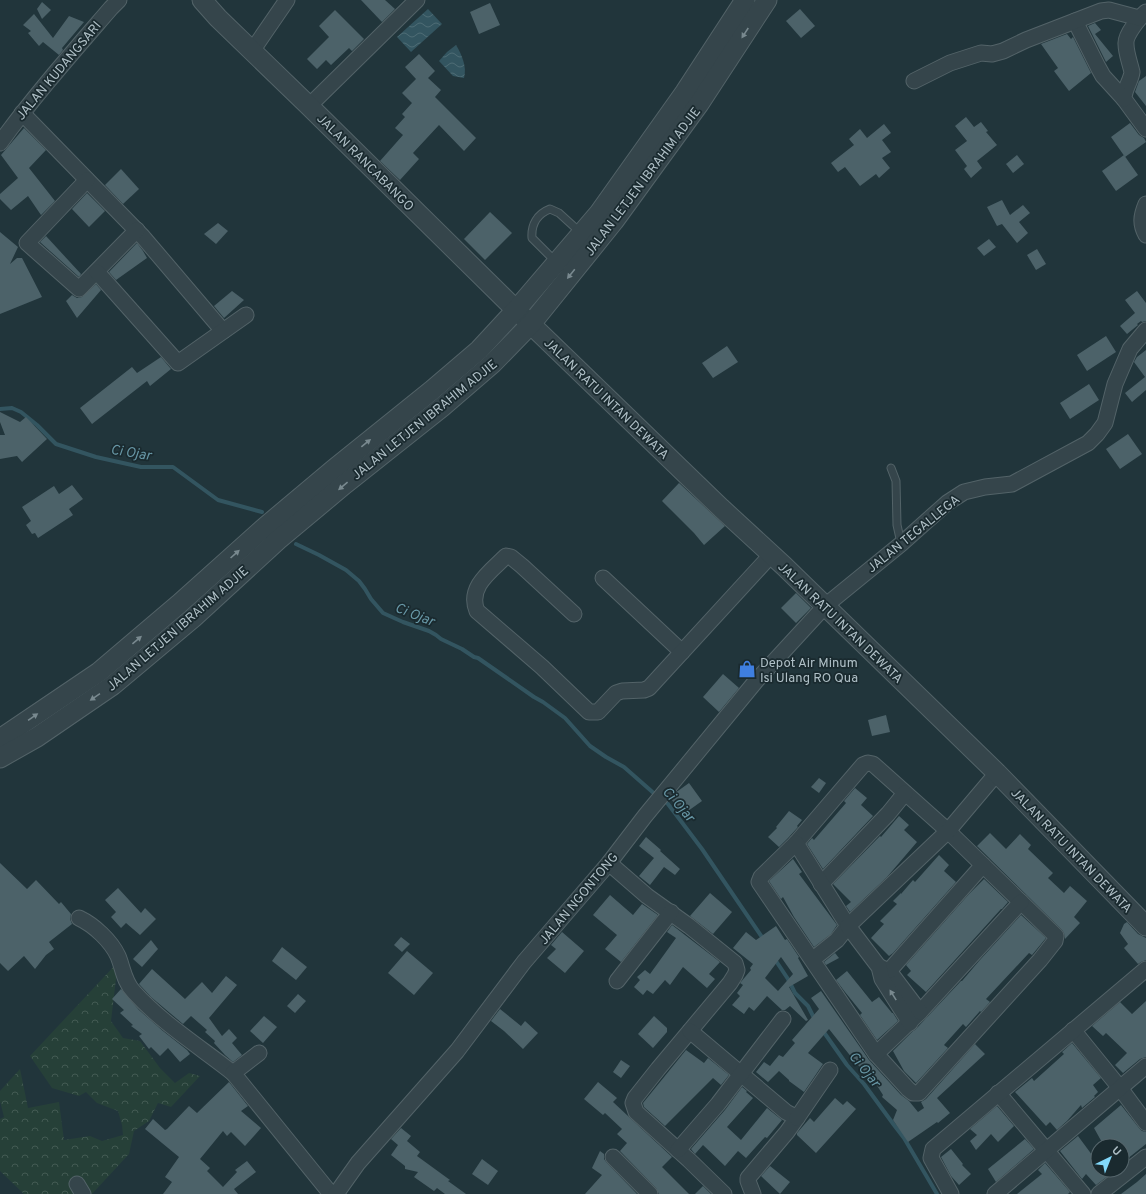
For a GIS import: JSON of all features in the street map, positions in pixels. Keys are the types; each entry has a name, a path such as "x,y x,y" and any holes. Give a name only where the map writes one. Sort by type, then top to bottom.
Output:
{"street":[{"name":"JALAN KUDANGSARI","path":"0,143 22,113 119,0"},
{"name":"JALAN RANCABANGO","path":"202,0 218,18 531,324"},
{"path":"252,51 287,0"},
{"path":"309,106 417,0"},
{"name":"JALAN LETJEN IBRAHIM ADJIE","path":"0,758 37,737 113,685 193,618 278,540 345,484 442,407 493,363 531,324 614,221 692,98 745,0"},
{"name":"JALAN LETJEN IBRAHIM ADJIE","path":"0,739 98,672 179,604 265,527 479,350 516,310 582,233 692,98 766,0"},
{"path":"914,81 950,63 981,54 992,54 1003,51 1074,21 1101,11 1109,10 1143,15 1128,36 1126,43 1132,72 1124,94 1124,99"},
{"path":"1074,21 1103,76 1124,99 1146,129"},
{"path":"22,113 137,230 223,331"},
{"path":"88,180 27,243 80,289 137,230"},
{"path":"1146,204 1142,213 1141,227 1146,235"},
{"path":"97,272 178,363 246,315"},
{"name":"JALAN RATU INTAN DEWATA","path":"531,324 772,554 997,773 1146,926"},
{"name":"JALAN TEGALLEGA","path":"824,606 901,544 947,503 964,492 985,487 1012,484 1088,443 1098,434 1105,423 1115,384 1130,349 1146,330"},
{"path":"574,614 522,566 506,556 478,584 475,594 474,603 477,611 542,667 589,712 598,712 616,693 622,691 644,690 649,688 772,554"},
{"path":"603,578 682,652"},
{"path":"179,604 193,618"},
{"name":"JALAN NGONTONG","path":"336,1194 358,1163 457,1051 524,962 609,863 645,816 756,681 824,606"},
{"path":"873,764 905,793 948,831 1056,936 1055,941 1035,966 921,1091 916,1094 908,1089 876,1054 759,882 761,877 796,842 862,765 873,764"},
{"path":"812,960 837,940 848,926 948,831 997,773"},
{"path":"821,884 888,814 905,793"},
{"path":"796,842 848,926 920,1012"},
{"path":"609,863 647,896 671,912 735,963 735,975 730,983 658,1069 635,1098 634,1103 636,1112 724,1194"},
{"path":"910,1023 882,979 884,969 983,865"},
{"path":"876,1054 910,1023 1021,902"},
{"path":"617,981 671,912"},
{"path":"79,918 85,921 109,942 117,954 126,980 132,990 143,1002 233,1073 331,1194"},
{"path":"951,1194 931,1158 933,1149 1146,969"},
{"path":"678,1150 718,1104 782,1019"},
{"path":"1073,1030 1146,1123"},
{"path":"690,1031 786,1112 797,1118"},
{"path":"233,1073 259,1053"},
{"path":"995,1194 1146,1066"},
{"path":"753,1194 748,1178 787,1132 830,1070"},
{"path":"998,1093 1083,1194"},
{"path":"613,1157 650,1194"},
{"path":"1099,1194 1146,1157"}],"lane":[{"path":"556,262 532,238 531,230 536,218 544,211 550,209 559,213 582,233"},
{"path":"890,468 896,481 897,525 901,544"}],"green space":[{"path":"118,962 111,1021 123,1038 140,1041 160,1068 175,1083 189,1073 200,1076 171,1107 158,1103 149,1121 134,1131 129,1154 92,1194 24,1194 0,1171 0,1119 4,1117 0,1101 0,1091 20,1069 28,1108 59,1102 64,1140 90,1136 102,1141 123,1135 118,1111 97,1103 86,1092 79,1096 52,1088 30,1056"}],"water":[{"path":"428,9 442,24 411,52 397,37"},
{"path":"456,45 463,61 465,70 464,78 453,76 439,61"}],"building":[{"path":"361,0 385,0 395,9 382,22"},
{"path":"42,2 51,10 42,19 37,9"},
{"path":"490,3 500,25 479,34 470,12"},
{"path":"800,9 815,26 801,38 786,21"},
{"path":"335,10 364,39 352,51 349,48 331,65 326,60 317,69 307,59 329,37 319,26"},
{"path":"34,14 53,38 69,16 84,22 62,48 63,50 59,55 43,42 39,46 28,33 31,31 23,25"},
{"path":"1095,23 1101,30 1095,34 1113,56 1106,62 1088,26"},
{"path":"1067,34 1071,39 1073,37 1091,73 1069,91 1054,71 1058,68 1041,44"},
{"path":"419,54 435,71 428,78 441,90 435,97 476,138 464,151 439,125 413,153 419,159 400,180 380,161 403,135 395,128 405,117 402,114 412,103 402,93 416,79 405,67"},
{"path":"1146,76 1146,106 1135,92 1139,81"},
{"path":"966,117 974,127 981,122 988,131 986,132 997,145 977,161 982,168 971,178 964,169 967,166 955,150 967,141 955,126"},
{"path":"1130,123 1146,142 1125,157 1111,137"},
{"path":"884,124 891,133 882,140 891,152 882,158 890,168 879,178 876,174 860,186 845,167 838,172 831,163 854,145 849,139 860,129 867,138"},
{"path":"24,128 46,150 29,168 55,201 41,215 28,196 11,210 0,199 0,194 18,178 1,155"},
{"path":"1017,155 1024,164 1013,173 1006,164"},
{"path":"1124,155 1138,175 1116,191 1102,171"},
{"path":"121,169 139,189 123,204 105,185"},
{"path":"87,193 105,211 89,227 72,209"},
{"path":"1002,200 1010,215 1023,205 1030,213 1019,222 1028,233 1017,243 1002,224 997,226 987,207"},
{"path":"490,212 512,233 485,260 464,239"},
{"path":"218,223 228,231 216,244 204,234"},
{"path":"0,232 18,247 10,264 17,258 22,258 42,297 0,314"},
{"path":"46,236 81,274 79,277 40,242"},
{"path":"989,239 996,247 984,256 977,248"},
{"path":"137,243 147,258 116,280 109,272"},
{"path":"1037,249 1046,264 1036,270 1027,255"},
{"path":"96,284 101,290 77,318 66,301 72,295 77,298 82,297"},
{"path":"232,291 244,300 224,318 214,306"},
{"path":"1137,291 1146,303 1146,321 1141,321 1127,334 1120,326 1135,313 1125,300"},
{"path":"1106,336 1116,352 1087,371 1077,355"},
{"path":"727,346 738,362 713,378 702,363"},
{"path":"1146,350 1146,390 1132,402 1125,393 1145,377 1134,362 1137,357"},
{"path":"161,357 171,369 150,386 147,381 92,424 80,408 132,367 137,373"},
{"path":"1089,384 1099,400 1070,419 1060,403"},
{"path":"0,412 20,422 26,417 47,439 22,462 17,456 0,459 0,435 5,435 0,422"},
{"path":"1128,434 1142,454 1120,469 1106,449"},
{"path":"679,483 725,526 704,545 662,501"},
{"path":"72,485 83,499 69,509 73,515 38,538 35,533 32,534 26,525 31,521 22,507 54,486 59,494"},
{"path":"796,593 811,608 796,623 781,608"},
{"path":"723,674 739,688 719,712 703,697"},
{"path":"886,715 890,732 872,736 868,720"},
{"path":"819,778 826,783 819,793 811,787"},
{"path":"689,783 702,801 688,811 684,806 679,809 671,799 675,793"},
{"path":"855,788 867,798 861,805 873,816 823,869 807,844 812,838 814,840 846,803 844,801"},
{"path":"789,811 802,820 797,826 798,827 779,847 768,837 777,828 776,827"},
{"path":"899,816 909,825 904,830 917,842 887,877 850,912 846,906 851,902 833,884 880,836 881,837"},
{"path":"990,833 1006,849 1020,834 1031,845 1028,849 1053,873 1048,878 1064,893 1070,886 1087,901 1074,917 1080,923 1065,939 1062,930 977,846"},
{"path":"646,837 680,869 675,875 664,867 650,885 639,876 654,858 639,846"},
{"path":"939,855 949,865 944,871 956,882 889,956 871,938 884,924 880,921 897,904 893,901 913,880 915,882"},
{"path":"793,859 802,872 799,874 837,925 831,934 814,947 783,897 781,899 769,881"},
{"path":"0,863 27,889 36,880 59,904 61,902 71,914 70,919 72,924 49,942 54,949 46,955 35,969 24,956 8,971 0,963"},
{"path":"984,879 1008,902 926,992 907,975 911,971 906,965"},
{"path":"118,888 141,913 145,908 156,919 140,935 126,923 121,928 111,917 116,912 105,900"},
{"path":"710,893 732,912 713,934 690,916"},
{"path":"610,895 633,915 642,904 658,915 621,962 605,949 617,935 593,915"},
{"path":"1021,915 1046,938 1032,955 1029,953 986,999 990,1002 981,1012 980,1011 966,1027 963,1024 944,1045 948,1048 916,1083 904,1071 893,1051 962,981"},
{"path":"1127,922 1138,934 1146,938 1146,960 1138,964 1124,948 1128,944 1120,933 1124,924"},
{"path":"672,925 720,962 709,974 715,979 707,988 683,967 670,985 665,980 653,994 647,990 643,995 634,987 640,980 637,977 645,970 650,974 676,938 667,932"},
{"path":"776,926 799,957 798,958 808,976 789,987 808,1020 806,1021 790,1006 785,1010 782,1010 767,996 754,1011 749,1007 744,1014 732,1005 740,996 737,993 743,985 740,983 751,970 750,968 753,964 733,948 746,932 756,940","holes":["781,957 793,974 778,991 765,978"]},
{"path":"562,932 584,951 565,973 547,958 556,949 551,945"},
{"path":"401,937 410,944 402,952 394,945"},
{"path":"151,940 158,949 142,967 133,959"},
{"path":"282,947 307,967 296,980 272,961"},
{"path":"407,951 433,973 414,995 388,973"},
{"path":"835,953 839,958 826,965 824,962"},
{"path":"152,969 185,999 202,982 212,993 226,976 237,985 209,1018 222,1036 229,1029 237,1038 232,1043 242,1055 233,1062 205,1032 207,1030 191,1016 183,1024 151,997 139,984"},
{"path":"847,971 872,1002 879,997 898,1021 877,1040 860,1015 862,1013 836,980"},
{"path":"121,989 139,1010 190,1054 180,1062 168,1048 160,1056 151,1047 149,1049 139,1036 142,1034 131,1026 133,1025 120,1013 124,1010 112,999"},
{"path":"821,991 869,1060 918,1112 924,1108 921,1102 926,1099 975,1044 985,1054 937,1098 950,1113 938,1123 937,1122 908,1142 893,1120 897,1110 882,1097 883,1095 874,1081 856,1063 829,1029 808,1053 823,1064 804,1092 789,1081 779,1071 768,1082 756,1072 764,1062 770,1066 779,1055 783,1057 795,1043 792,1040 819,1009 811,998"},
{"path":"298,994 306,1001 295,1013 287,1006"},
{"path":"1146,1001 1146,1057 1140,1059 1123,1073 1115,1065 1127,1053 1106,1033 1103,1036 1092,1026 1120,1002 1132,1014"},
{"path":"500,1009 521,1026 525,1021 538,1033 523,1049 491,1021"},
{"path":"264,1016 277,1027 263,1043 250,1031"},
{"path":"654,1016 667,1028 667,1032 653,1048 638,1034"},
{"path":"1072,1043 1101,1078 1093,1085 1098,1092 1094,1096 1095,1097 1082,1108 1081,1105 1057,1130 1050,1122 1046,1126 1015,1092 1032,1078 1034,1081 1064,1054 1062,1052"},
{"path":"686,1050 704,1063 708,1058 729,1075 721,1085 713,1078 665,1126 644,1107 643,1103"},
{"path":"621,1060 630,1066 621,1078 613,1072"},
{"path":"229,1082 248,1106 241,1111 261,1128 245,1146 231,1132 227,1136 223,1131 200,1159 210,1168 207,1171 223,1187 237,1172 235,1170 247,1161 256,1172 234,1189 238,1194 163,1194 172,1182 165,1177 179,1157 145,1129 153,1119 165,1130 167,1129 189,1106 197,1113"},
{"path":"598,1082 617,1098 613,1102 672,1157 662,1167 689,1194 659,1194 656,1188 620,1151 627,1143 617,1134 622,1129 605,1113 603,1115 584,1099"},
{"path":"742,1087 753,1098 727,1127 741,1140 767,1108 782,1120 767,1138 765,1137 746,1158 738,1151 725,1166 703,1145 695,1154 691,1149 725,1110"},
{"path":"835,1098 843,1105 847,1101 856,1109 816,1153 797,1135 797,1133 810,1118 814,1122"},
{"path":"1121,1105 1139,1128 1146,1132 1146,1144 1130,1157 1130,1138 1100,1138 1094,1128"},
{"path":"997,1106 1014,1126 998,1142 991,1134 976,1150 970,1141 977,1135 970,1129"},
{"path":"401,1128 411,1136 407,1141 420,1152 417,1156 450,1180 448,1181 466,1194 445,1194 437,1188 434,1191 414,1177 418,1172 405,1169 405,1166 391,1155 398,1145 391,1139"},
{"path":"1078,1136 1090,1152 1090,1178 1105,1178 1096,1185 1086,1174 1082,1179 1060,1151"},
{"path":"1025,1139 1034,1149 996,1182 988,1169"},
{"path":"951,1149 963,1164 962,1165 971,1174 959,1185 951,1176 941,1157"},
{"path":"600,1151 604,1154 604,1159 607,1163 637,1194 585,1194 602,1175 592,1168"},
{"path":"482,1159 498,1171 488,1185 472,1174"},
{"path":"1045,1163 1070,1192 1068,1194 1017,1194 1042,1174 1038,1170"},
{"path":"770,1166 790,1182 780,1194 761,1176"},
{"path":"1146,1174 1146,1194 1121,1194 1137,1182"},
{"path":"703,1186 711,1194 695,1194"}],"waterway":[{"name":"Ci Ojar","path":"0,409 12,408 21,412 37,425 56,444 96,457 141,467 173,467 218,500 262,512"},
{"name":"Ci Ojar","path":"296,544 346,570 359,581 383,613 429,631 441,639 462,649 478,658 543,702 565,718 590,746 624,767 657,796"},
{"name":"Ci Ojar","path":"663,800 668,804 702,849 764,940"},
{"name":"Ci Ojar","path":"774,958 788,979 795,993 808,1006 815,1020"},
{"name":"Ci Ojar","path":"823,1031 847,1065 864,1084 904,1138 937,1194"}],"place":[{"name":"Depot Air Minum Isi Ulang RO Qua","path":"747,669"}]}
